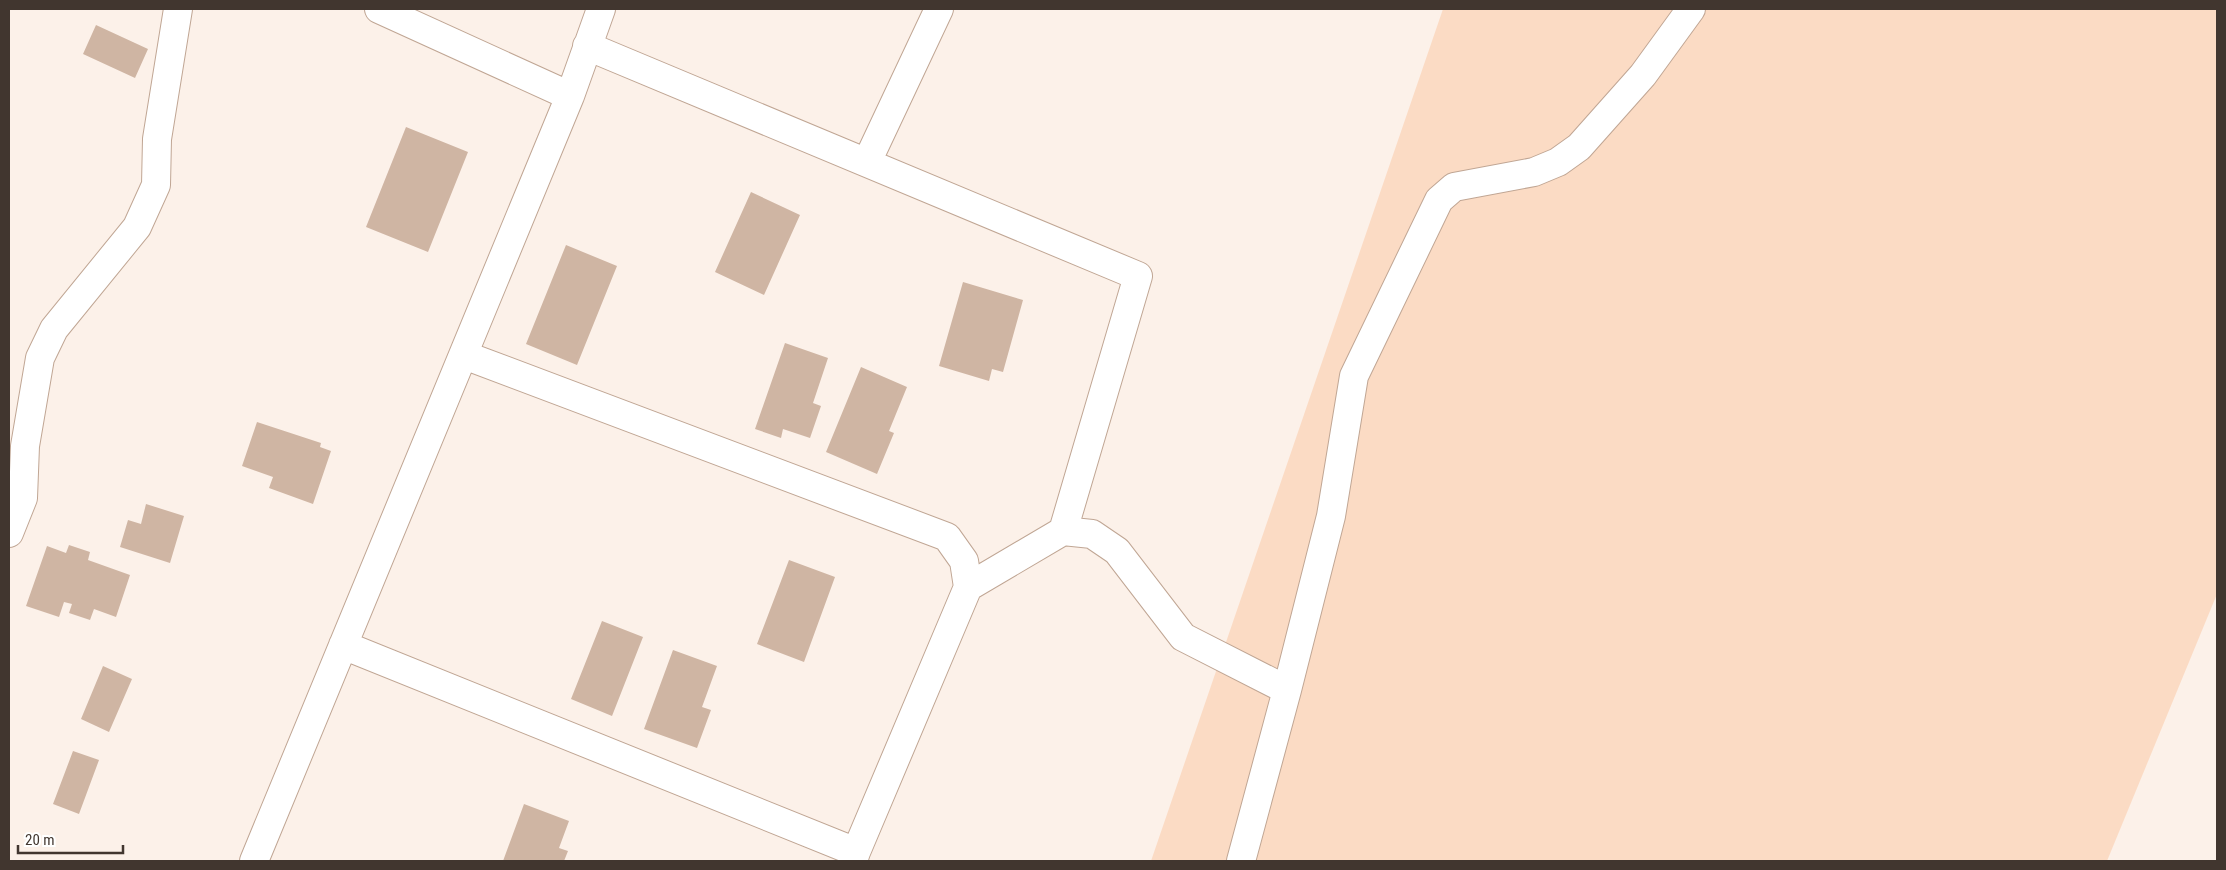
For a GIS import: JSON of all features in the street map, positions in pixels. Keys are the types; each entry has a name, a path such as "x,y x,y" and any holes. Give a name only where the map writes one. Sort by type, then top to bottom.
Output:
{"street":[{"path":"9,533 23,498 25,446 40,358 54,329 137,227 156,185 157,139 178,9"},
{"path":"379,9 570,96"},
{"path":"254,861 570,96 601,9"},
{"path":"867,162 938,9"},
{"path":"1241,861 1331,516 1354,376 1439,200 1454,187 1534,172 1558,162 1579,147 1643,75 1691,9"},
{"path":"587,46 1138,276 1063,531"},
{"path":"343,645 855,857 968,587 964,561 947,537 464,355"},
{"path":"968,587 1063,531 1092,534 1117,551 1183,637 1287,690"}],"shaded area":[{"path":"1443,9 2217,9 2217,594 2107,861 1151,861"}],"building":[{"path":"96,25 148,49 135,78 83,54"},
{"path":"406,127 468,152 428,252 366,227"},
{"path":"751,192 800,215 764,295 715,272"},
{"path":"566,245 617,266 577,365 526,344"},
{"path":"963,282 1023,300 1003,372 992,369 989,381 939,366"},
{"path":"785,343 828,358 813,403 821,406 810,438 783,429 781,438 755,429"},
{"path":"861,367 907,387 889,431 894,433 877,474 826,452"},
{"path":"257,422 321,443 320,447 331,451 313,504 269,488 273,477 242,466"},
{"path":"146,504 184,516 170,563 120,547 128,520 141,524"},
{"path":"69,545 90,552 88,560 130,575 116,617 94,609 90,620 69,613 72,604 64,602 59,617 26,606 47,546 66,553"},
{"path":"789,560 835,577 804,662 757,644"},
{"path":"602,621 643,637 612,716 571,699"},
{"path":"673,650 717,666 702,707 711,710 697,748 644,729"},
{"path":"103,666 132,679 109,732 81,719"},
{"path":"73,751 99,760 79,814 53,804"},
{"path":"524,804 569,821 559,848 568,851 564,861 503,861"}]}
